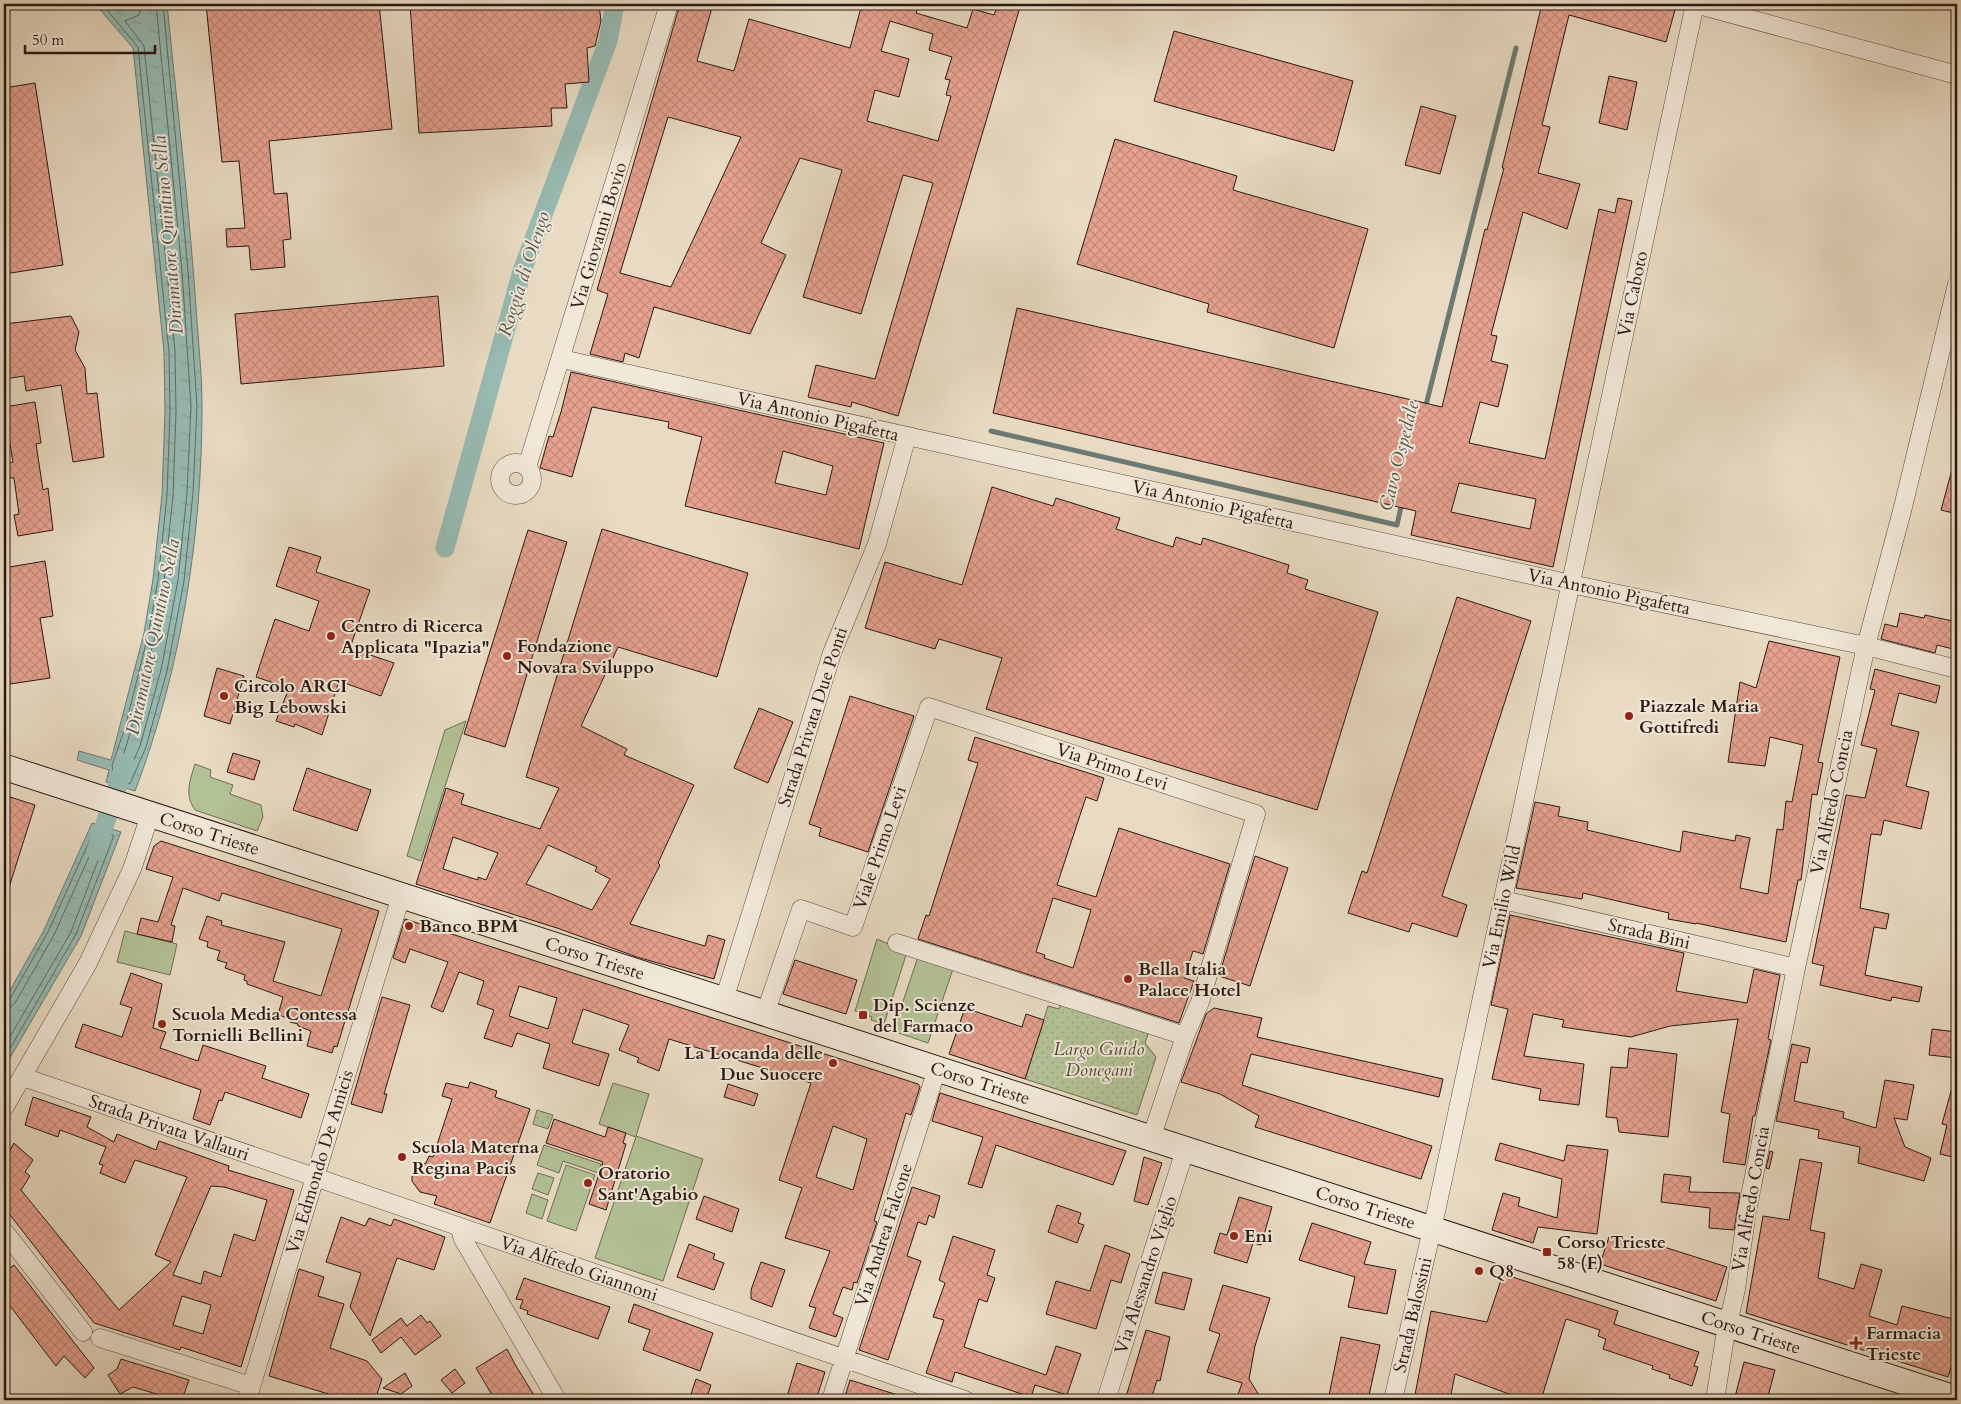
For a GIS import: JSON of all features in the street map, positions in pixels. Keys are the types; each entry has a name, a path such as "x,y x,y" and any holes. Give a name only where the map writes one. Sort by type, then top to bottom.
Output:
{"main road":[{"name":"Corso Trieste","path":"4,768 1432,1230 1957,1397"}],"street":[{"name":"Via Giovanni Bovio","path":"527,467 562,359 669,4"},
{"path":"1695,4 1957,75"},
{"name":"Via Caboto","path":"1571,584 1695,4"},
{"name":"Via Alfredo Concia","path":"1715,1400 1736,1289 1747,1211 1796,968 1866,646 1902,511 1957,284"},
{"name":"Via Antonio Pigafetta","path":"562,359 1571,584 1866,646 1957,669"},
{"name":"Strada Privata Due Ponti","path":"724,1000 832,653 877,544 907,436"},
{"name":"Via Emilio Wild","path":"1432,1230 1571,584"},
{"name":"Viale Primo Levi","path":"765,1014 800,909 852,927 929,707 968,720"},
{"name":"Via Primo Levi","path":"968,720 1256,814 1200,1002 1185,1036"},
{"path":"4,1108 88,963 132,869 150,815"},
{"name":"Via Edmondo De Amicis","path":"249,1393 401,896"},
{"name":"Strada Bini","path":"1503,900 1796,968"},
{"path":"897,943 1185,1036 1151,1138"},
{"name":"Via Andrea Falcone","path":"831,1400 937,1069"},
{"name":"Strada Privata Vallauri","path":"23,1077 315,1179"},
{"name":"Via Alessandro Viglio","path":"1106,1400 1186,1150"},
{"name":"Via Alfredo Giannoni","path":"315,1179 965,1400"},
{"path":"460,1229 463,1239 557,1400"},
{"name":"Strada Balossini","path":"1393,1400 1432,1230"},
{"path":"4,1231 83,1332"},
{"path":"100,1338 249,1393"}],"green space":[{"path":"466,721 421,861 407,856 445,730"},
{"path":"195,764 211,770 210,777 233,785 230,794 261,805 263,817 257,831 195,810 189,793"},
{"path":"125,931 177,944 170,975 117,962"},
{"path":"877,939 907,952 884,1024 871,1020 872,1017 855,1011"},
{"path":"918,957 953,969 928,1043 893,1031"},
{"name":"Largo Guido Donegani","path":"1062,998 1149,1031 1145,1043 1156,1057 1137,1115 1025,1079 1048,1006 1059,1009"},
{"path":"613,1083 649,1094 636,1136 703,1159 663,1281 595,1258 636,1137 599,1124"},
{"path":"537,1110 553,1115 548,1129 533,1124"},
{"path":"544,1145 601,1164 598,1173 563,1161 559,1173 537,1165"},
{"path":"566,1165 595,1175 576,1231 547,1221"},
{"path":"538,1173 554,1178 548,1195 532,1189"},
{"path":"532,1194 548,1200 542,1219 526,1213"}],"water":[{"path":"95,4 126,4 131,8 131,4 167,4 190,231 201,382 201,456 198,504 186,602 165,698 135,791 106,782 109,770 77,760 79,751 111,760 144,633 153,579 162,495 165,412 164,352 133,48"},
{"path":"92,823 121,832 81,936 4,1068 4,1001 44,930"}],"building":[{"path":"206,4 379,4 392,129 269,141 274,194 287,193 291,239 283,240 285,267 251,270 249,246 227,247 226,229 245,228 239,161 222,162"},
{"path":"410,4 599,4 601,21 595,46 587,48 589,82 565,84 567,108 551,108 552,126 419,133"},
{"path":"680,4 713,4 697,61 734,71 749,19 850,48 862,4 903,4 918,8 916,13 967,28 973,9 994,15 998,4 1021,4 898,416 852,402 851,407 808,397 816,365 875,379 933,183 903,175 861,314 803,297 842,170 800,158 761,243 786,255 750,334 654,307 639,358 625,353 623,362 590,354 608,294 597,290","holes":["890,21 933,34 929,50 952,57 945,79 950,80 946,95 951,96 938,141 867,121 875,90 899,97 909,59 881,51","668,117 741,137 671,287 620,273"]},
{"path":"1542,4 1652,4 1675,10 1666,42 1569,15 1542,125 1550,127 1538,173 1580,184 1567,229 1523,212 1491,335 1497,336 1491,361 1508,365 1498,407 1480,402 1469,443 1545,459 1599,209 1615,213 1618,198 1632,201 1553,567 1411,535 1416,511 993,413 1017,308 1442,407 1485,229 1487,230 1504,168 1502,168","holes":["1459,483 1536,499 1530,529 1451,512"]},
{"path":"1174,31 1353,81 1334,151 1154,101"},
{"path":"1609,76 1637,82 1627,130 1599,123"},
{"path":"35,83 63,265 4,274 4,88"},
{"path":"1421,106 1456,116 1440,174 1405,165"},
{"path":"1115,139 1237,176 1233,190 1368,229 1334,348 1207,312 1209,304 1077,264"},
{"path":"438,296 444,366 241,384 235,314"},
{"path":"71,316 79,332 75,350 85,368 87,394 97,393 104,457 73,462 61,385 26,391 24,376 4,379 4,324"},
{"path":"571,372 884,443 859,549 685,506 702,437 668,428 669,422 592,407 572,477 540,468 549,436 553,437","holes":["783,451 833,466 826,495 775,483"]},
{"path":"35,402 41,443 36,444 43,490 48,488 53,530 18,536 14,515 19,514 14,478 10,478 7,464 13,462 7,427 4,427 4,407"},
{"path":"1953,466 1957,467 1957,514 1941,510"},
{"path":"992,487 1053,506 1056,498 1120,518 1116,529 1173,547 1176,537 1201,545 1203,538 1289,565 1287,573 1308,580 1305,589 1378,612 1317,810 986,709 1002,658 939,639 935,649 865,628 885,562 962,585"},
{"path":"602,529 748,573 717,677 618,647 581,726 627,749 624,755 694,785 658,863 660,865 630,924 705,946 708,935 725,940 714,979 637,957 557,928 416,884 446,788 464,794 461,804 540,829 559,788 526,777","holes":["453,837 498,853 486,880 478,877 478,880 443,869","548,845 597,867 595,871 610,879 592,910 526,884"]},
{"path":"528,530 567,542 505,747 464,734"},
{"name":"Centro di Ricerca Applicata \"Ipazia\"","path":"289,547 321,557 316,572 370,590 350,648 394,663 381,696 339,681 322,735 295,724 294,727 276,721 289,688 256,677 275,619 309,631 319,601 276,586"},
{"path":"45,561 53,616 40,618 50,678 10,684 8,671 4,672 4,568"},
{"path":"1457,597 1531,621 1442,896 1467,905 1457,937 1412,923 1409,932 1348,913 1362,871 1367,873"},
{"path":"1900,613 1924,618 1925,615 1957,622 1957,650 1937,645 1935,653 1881,639 1885,624 1897,627"},
{"path":"1769,641 1840,657 1818,762 1823,763 1817,795 1812,794 1801,880 1798,880 1786,942 1668,919 1669,913 1583,893 1582,899 1516,888 1535,802 1560,807 1558,816 1588,822 1587,830 1680,852 1683,831 1735,841 1736,835 1750,838 1740,888 1768,894 1777,829 1783,830 1786,801 1792,802 1803,745 1770,737 1765,766 1728,762 1740,682 1756,688"},
{"name":"Circolo ARCI Big Lebowski","path":"217,668 244,676 230,724 204,716"},
{"path":"1875,669 1940,686 1936,703 1899,693 1891,725 1919,732 1906,786 1929,792 1921,829 1884,820 1881,835 1871,834 1860,908 1889,914 1886,929 1874,927 1865,975 1922,987 1919,1002 1892,997 1891,1001 1820,985 1824,966 1812,963 1846,795 1865,798 1877,749 1861,745 1875,690 1870,689"},
{"path":"850,696 914,716 868,852 819,836 821,828 809,824"},
{"path":"759,708 793,722 768,783 734,768"},
{"path":"975,737 1104,778 1097,801 1086,797 1057,885 1096,897 1119,828 1230,864 1203,954 1193,951 1184,978 1194,981 1179,1023 918,939 926,915 929,916 978,763 968,760","holes":["1053,898 1091,910 1073,968 1044,958 1045,955 1036,952"]},
{"path":"233,753 260,761 254,780 227,772"},
{"path":"307,768 371,790 357,831 293,810"},
{"path":"4,795 35,805 6,897 4,897"},
{"path":"161,841 379,911 337,1047 334,1046 332,1053 307,1046 311,1031 290,1022 291,1019 278,1015 283,997 247,984 247,981 244,980 245,975 225,968 227,963 217,960 220,951 207,947 208,942 199,939 207,916 222,921 221,925 285,942 273,981 321,996 342,929 222,893 219,901 183,888 171,925 175,926 172,942 137,934 141,918 158,922 173,877 146,869 154,846"},
{"path":"1255,856 1288,868 1250,986 1219,976"},
{"path":"1510,915 1684,953 1676,991 1747,1003 1754,969 1780,975 1768,1039 1771,1040 1755,1116 1753,1116 1745,1165 1723,1162 1730,1114 1721,1112 1738,1019 1670,1026 1631,1037 1562,1027 1564,1020 1533,1014 1524,1056 1584,1064 1579,1105 1539,1100 1541,1089 1492,1079 1508,1009 1491,1005"},
{"path":"405,919 918,1084 920,1087 911,1115 906,1113 874,1221 877,1222 857,1283 854,1282 852,1290 843,1287 833,1314 843,1318 836,1337 809,1328 816,1308 809,1306 830,1251 785,1238 802,1188 779,1180 811,1083 669,1039 659,1071 637,1062 639,1058 619,1050 629,1025 583,1009 572,1043 609,1054 599,1086 543,1068 550,1044 517,1033 512,1047 484,1038 494,1010 477,1004 484,981 459,972 443,1012 431,1007 448,962 410,949 405,963 393,958","holes":["519,986 557,998 548,1029 509,1016","833,1126 867,1139 853,1190 816,1177"]},
{"path":"795,960 857,980 846,1014 783,994"},
{"name":"Scuola Media Contessa Tornielli Bellini","path":"131,973 162,984 153,1028 166,1032 160,1048 198,1061 203,1045 266,1066 262,1078 309,1094 301,1118 225,1092 222,1101 219,1100 210,1125 193,1119 201,1090 75,1047 83,1024 122,1037 132,1008 120,1004"},
{"path":"382,997 410,1005 384,1094 387,1094 382,1113 351,1104"},
{"path":"965,1008 1022,1027 1026,1014 1044,1020 1025,1079 949,1054"},
{"path":"1214,1008 1262,1018 1257,1037 1443,1079 1439,1097 1251,1054 1242,1085 1432,1146 1421,1179 1255,1127 1259,1116 1220,1094 1181,1082 1206,1014"},
{"path":"1932,1029 1957,1032 1957,1058 1929,1055"},
{"path":"1792,1044 1810,1048 1807,1063 1801,1062 1794,1101 1844,1112 1843,1118 1876,1128 1885,1080 1914,1085 1907,1120 1894,1118 1905,1147 1931,1158 1924,1181 1858,1163 1860,1147 1818,1138 1819,1130 1776,1121"},
{"path":"1629,1048 1677,1054 1668,1137 1619,1132 1617,1118 1606,1117 1611,1067 1627,1068"},
{"path":"470,1082 497,1091 495,1097 530,1109 490,1223 434,1204 437,1196 420,1192 412,1181 412,1172 419,1165 426,1163 429,1156 433,1157 452,1099 442,1096 446,1083 468,1088"},
{"path":"728,1084 758,1094 754,1106 724,1097"},
{"path":"1953,1084 1957,1084 1957,1158 1940,1154 1947,1125 1942,1124"},
{"path":"940,1093 1126,1151 1113,1185 996,1145 982,1188 968,1184 983,1137 932,1121"},
{"path":"33,1097 91,1117 87,1127 114,1142 117,1134 156,1150 159,1141 229,1166 228,1170 294,1190 241,1367 181,1347 180,1350 94,1323 4,1207 4,1161 14,1143 33,1160 25,1172 30,1176 21,1190 119,1310 171,1262 155,1255 187,1177 135,1160 125,1183 100,1173 103,1165 99,1164 106,1147 60,1130 58,1137 25,1125","holes":["211,1186 224,1187 267,1200 255,1241 234,1234 221,1277 204,1271 201,1284 173,1275","182,1296 211,1305 203,1334 173,1325"]},
{"path":"554,1119 605,1137 608,1127 626,1133 623,1143 626,1144 606,1210 589,1204 603,1162 546,1143"},
{"path":"1500,1143 1564,1161 1567,1145 1608,1150 1597,1234 1538,1227 1533,1243 1492,1230 1503,1193 1520,1198 1518,1206 1557,1218 1562,1179 1495,1160"},
{"path":"1770,1151 1773,1152 1769,1169 1766,1168"},
{"path":"1144,1157 1162,1163 1148,1205 1134,1201"},
{"path":"1800,1159 1822,1163 1810,1230 1825,1233 1818,1278 1854,1289 1861,1264 1882,1270 1869,1316 1897,1325 1902,1306 1957,1320 1957,1348 1948,1377 1746,1313 1763,1216 1789,1220"},
{"path":"1664,1174 1691,1177 1689,1192 1740,1193 1734,1230 1709,1228 1710,1208 1661,1202"},
{"path":"912,1187 940,1196 934,1218 929,1215 926,1225 918,1222 907,1256 921,1261 888,1360 859,1350"},
{"path":"704,1196 739,1209 732,1232 696,1219"},
{"path":"1239,1197 1272,1207 1261,1245 1253,1243 1247,1263 1214,1253 1220,1233 1227,1235"},
{"path":"1057,1205 1081,1213 1078,1223 1084,1225 1077,1243 1048,1232"},
{"path":"341,1217 365,1226 369,1218 391,1226 394,1219 445,1237 434,1270 397,1258 370,1336 350,1307 361,1273 326,1262"},
{"path":"1312,1223 1371,1242 1364,1264 1396,1270 1387,1314 1348,1307 1355,1277 1299,1260"},
{"path":"953,1236 995,1250 987,1275 995,1278 987,1302 979,1299 964,1347 1046,1375 1056,1346 1081,1354 1067,1395 1035,1385 1031,1397 955,1372 952,1382 926,1373 944,1320 933,1317 945,1283 939,1280"},
{"path":"1609,1237 1640,1247 1642,1240 1727,1267 1716,1301 1600,1264"},
{"path":"689,1244 715,1254 713,1259 724,1263 714,1290 677,1277"},
{"path":"1105,1245 1130,1254 1121,1283 1111,1280 1096,1329 1046,1314 1056,1281 1090,1291"},
{"path":"761,1262 785,1270 772,1307 751,1299 751,1290"},
{"path":"14,1265 94,1368 85,1378 64,1356 56,1366 4,1298 4,1272"},
{"path":"299,1269 324,1277 318,1296 344,1304 330,1348 367,1361 382,1379 375,1400 334,1400 335,1396 269,1376"},
{"path":"1163,1272 1192,1279 1184,1310 1155,1303"},
{"path":"1503,1274 1618,1311 1614,1324 1699,1352 1694,1366 1698,1367 1692,1386 1669,1378 1670,1375 1652,1369 1653,1366 1603,1349 1606,1339 1598,1336 1600,1330 1566,1319 1541,1400 1525,1400 1455,1374 1450,1400 1414,1400 1431,1311 1487,1322"},
{"path":"524,1278 610,1307 598,1339 527,1314 528,1311 520,1308 523,1300 516,1299"},
{"path":"1223,1285 1270,1298 1255,1346 1249,1379 1262,1400 1236,1400 1242,1383 1207,1372 1220,1334 1209,1330"},
{"path":"634,1304 713,1333 700,1371 643,1350 650,1330 628,1322"},
{"path":"421,1315 427,1323 430,1321 441,1336 415,1355 401,1337 381,1353 372,1340 401,1318 407,1326"},
{"path":"1146,1330 1170,1337 1160,1381 1157,1380 1151,1400 1125,1400"},
{"path":"1341,1337 1380,1345 1368,1400 1328,1400"},
{"path":"507,1349 537,1400 495,1400 476,1368"},
{"path":"121,1359 189,1380 182,1400 161,1400 163,1396 133,1387 120,1394 108,1375 117,1369"},
{"path":"1744,1362 1775,1370 1767,1400 1749,1400 1735,1397"},
{"path":"797,1363 825,1372 816,1400 786,1400"},
{"path":"455,1369 465,1383 452,1393 441,1380"},
{"path":"405,1373 412,1386 401,1394 383,1388"},
{"path":"696,1379 711,1385 706,1400 689,1400"},
{"path":"850,1380 904,1397 904,1400 844,1400"}],"waterway":[{"name":"Roggia di Olengo","path":"445,548 522,271 608,41 615,4"},
{"name":"Cavo Ospedale","path":"1425,409 1516,48"},
{"name":"Cavo Ospedale","path":"991,431 1397,525 1402,502"},
{"name":"Diramatore Quintino Sella","path":"96,851 125,763"}],"place":[{"name":"Centro di Ricerca Applicata \"Ipazia\"","path":"331,636"},
{"name":"Fondazione Novara Sviluppo","path":"507,656"},
{"name":"Circolo ARCI Big Lebowski","path":"224,696"},
{"name":"Piazzale Maria Gottifredi","path":"1629,716"},
{"name":"Banco BPM","path":"409,926"},
{"name":"Bella Italia Palace Hotel","path":"1128,979"},
{"name":"Dip. Scienze del Farmaco","path":"863,1015"},
{"name":"Scuola Media Contessa Tornielli Bellini","path":"162,1024"},
{"name":"La Locanda delle Due Suocere","path":"833,1063"},
{"name":"Scuola Materna Regina Pacis","path":"402,1157"},
{"name":"Oratorio Sant'Agabio","path":"588,1183"},
{"name":"Eni","path":"1234,1236"},
{"name":"Corso Trieste 58 (F)","path":"1547,1252"},
{"name":"Q8","path":"1479,1271"},
{"name":"Farmacia Trieste","path":"1856,1343"}]}
